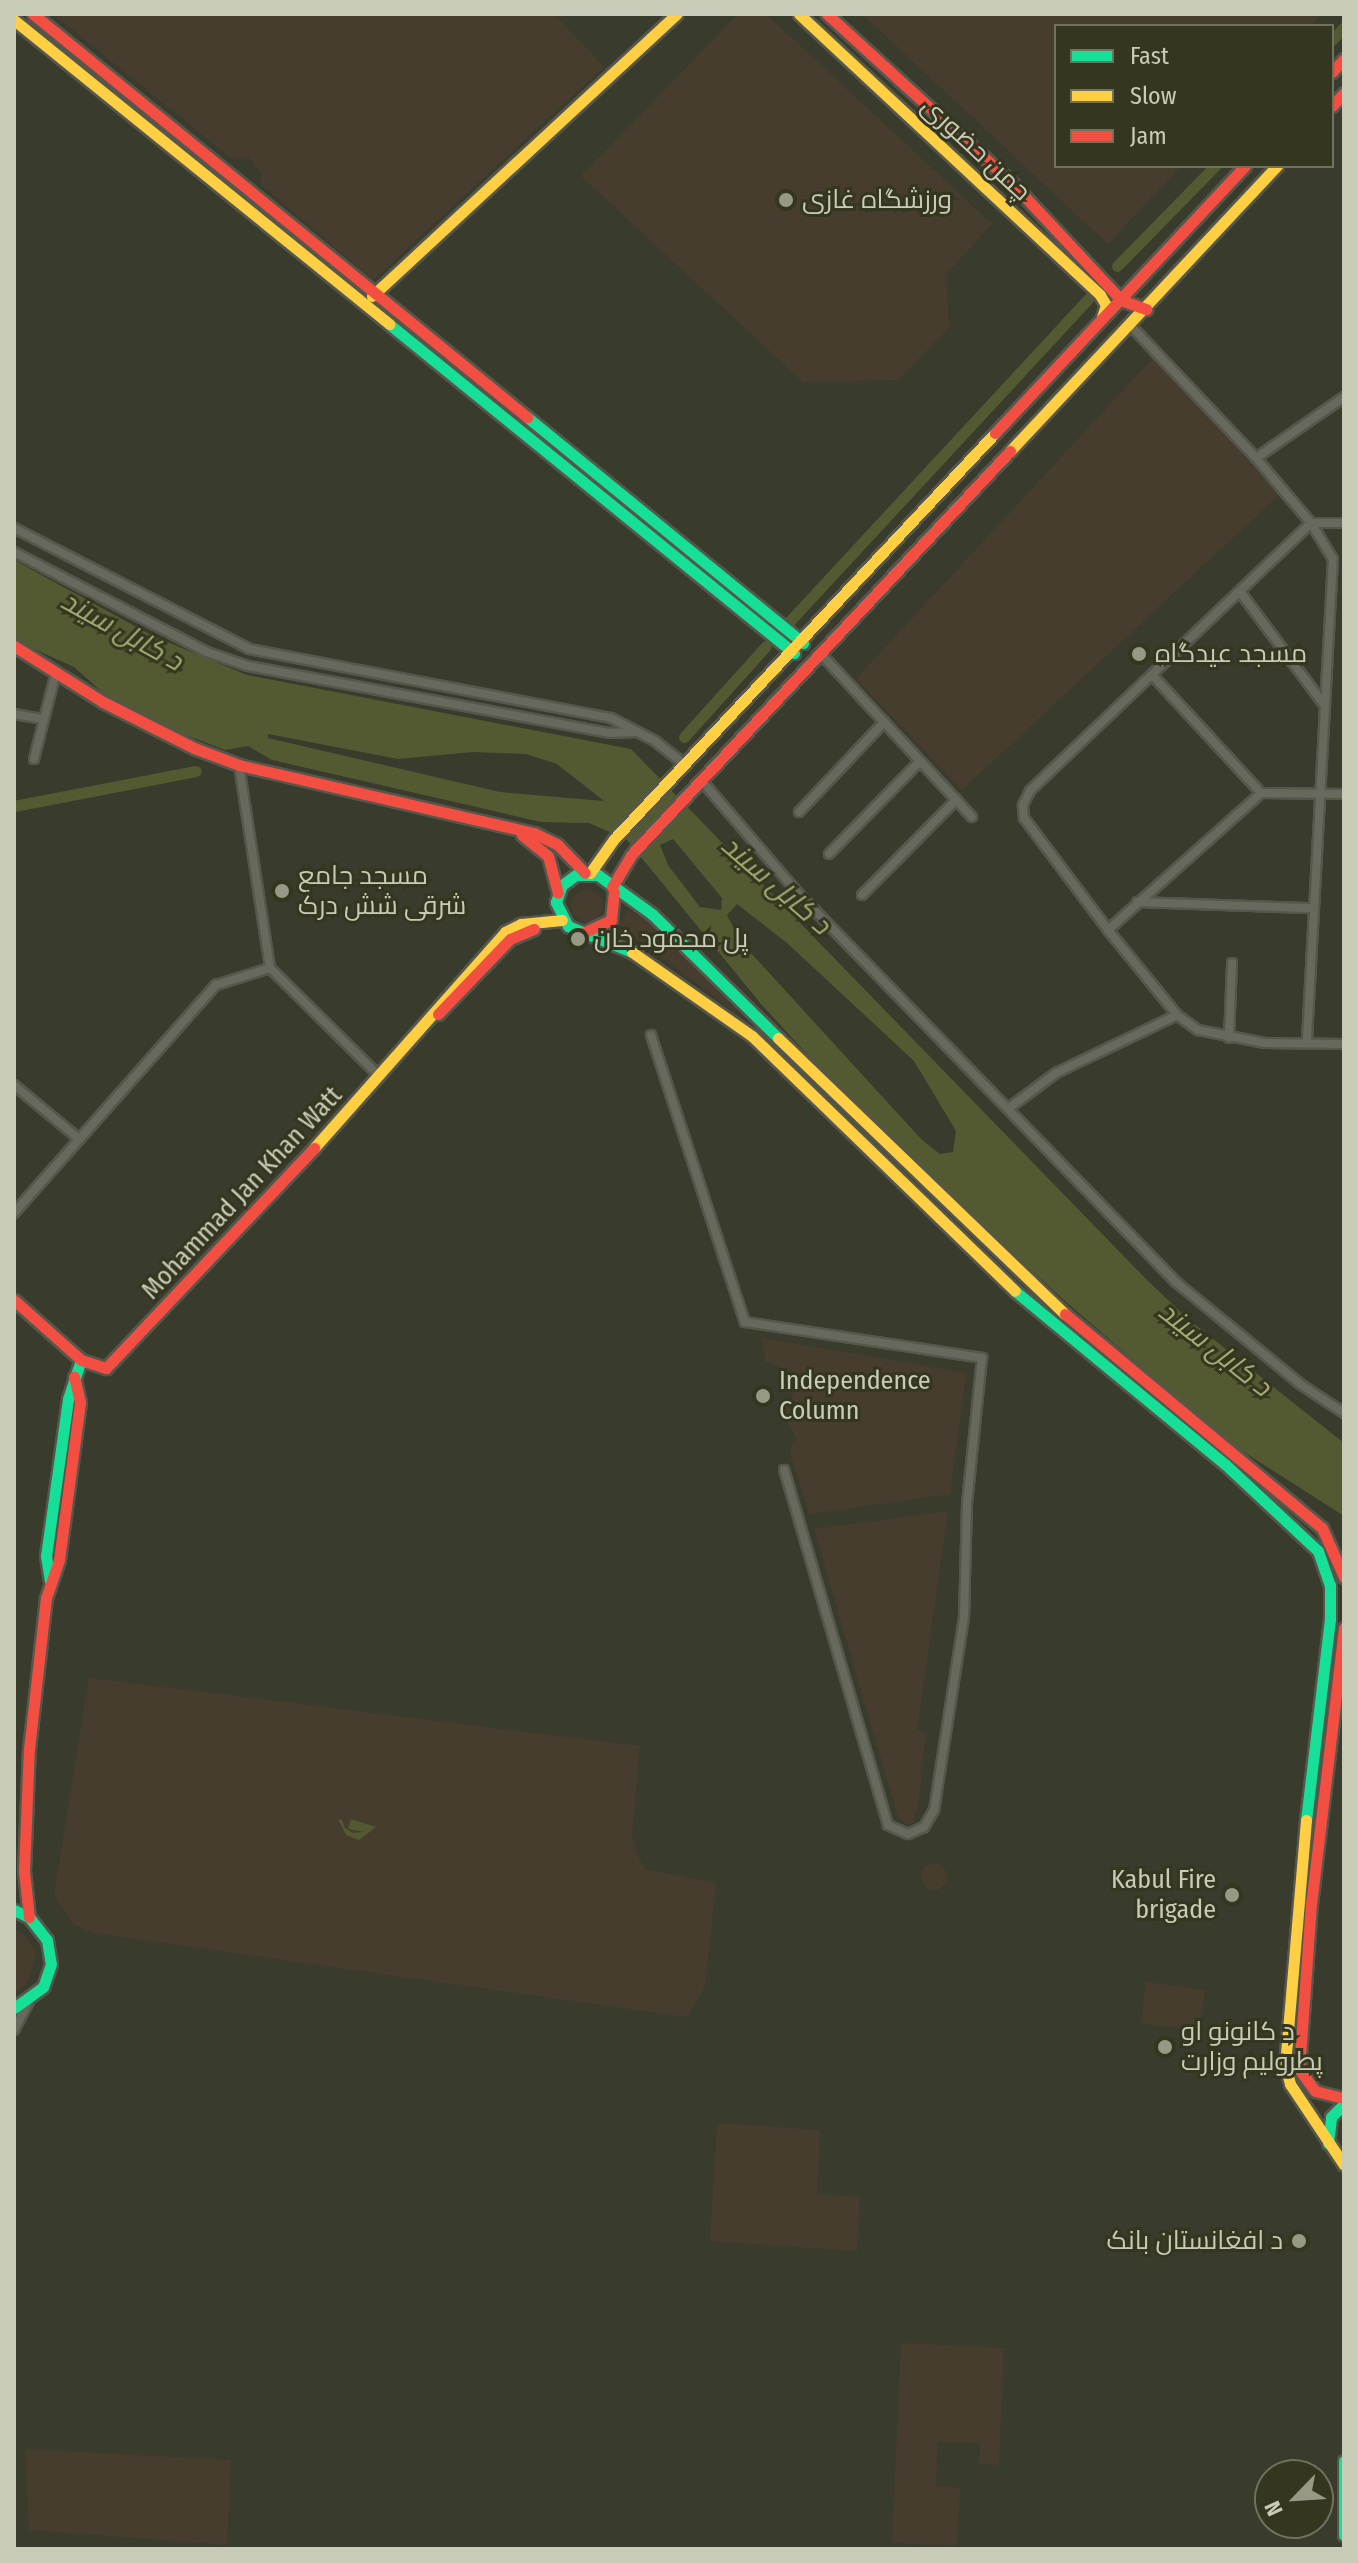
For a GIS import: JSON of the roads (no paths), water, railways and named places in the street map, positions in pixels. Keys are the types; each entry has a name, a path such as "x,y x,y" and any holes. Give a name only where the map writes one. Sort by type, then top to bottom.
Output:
{"main road":[{"path":"33,14 803,643"},
{"path":"366,304 374,293 676,14"},
{"name":"چمن حضوری","path":"799,14 1100,295 1106,305 1100,324"},
{"name":"چمن حضوری","path":"827,14 1013,184 1121,300 1146,309"},
{"path":"14,20 794,653"},
{"path":"558,893 568,879 587,873 614,839 794,653 1243,168"},
{"path":"585,932 611,920 613,889 631,855 1067,394 1275,168"},
{"path":"1043,386 1067,394"},
{"path":"14,646 151,728 239,765 347,786 557,844 587,873 652,914 1026,1282 1322,1528 1341,1557 1344,1577"},
{"path":"508,829 548,856 565,923 626,948 762,1044 1016,1292 1226,1465 1318,1551 1330,1585 1330,1619 1300,1873 1285,2065 1290,2084 1344,2165"},
{"name":"Mohammad Jan Khan Watt","path":"81,1360 98,1370 120,1355 380,1077 450,991 510,928 565,923"},
{"path":"14,1300 81,1360 74,1377 46,1556 50,1581 33,1707 24,1871 29,1917"},
{"path":"1328,2143 1331,2117 1344,2101 1315,2091 1299,2069 1311,1903 1344,1628"},
{"path":"14,1910 29,1917 47,1940 51,1964 43,1987 29,2002 14,2008"},
{"path":"1344,2461 1344,2535"}],"street":[{"path":"1130,325 1256,458 1311,523 1333,559 1307,1043"},
{"path":"1256,458 1344,397"},
{"path":"1343,520 1311,523 1154,677 1030,791 1023,805 1024,818 1177,1015 1198,1030 1229,1038 1344,1044"},
{"path":"14,528 212,634 291,658 611,718 638,732 684,764"},
{"path":"14,552 207,652 287,674 609,733 638,732"},
{"path":"1241,593 1325,706"},
{"path":"821,654 972,817"},
{"path":"287,674 291,658"},
{"path":"34,759 56,672"},
{"path":"1154,677 1261,793"},
{"path":"14,714 42,719"},
{"path":"799,812 884,722"},
{"path":"829,854 920,761"},
{"path":"239,765 270,968 380,1077"},
{"path":"701,780 796,891 1184,1289 1300,1384 1344,1413"},
{"path":"1108,930 1261,793 1344,794"},
{"path":"862,895 956,800"},
{"path":"1137,902 1313,908"},
{"path":"1229,1038 1232,963"},
{"path":"14,1213 216,985 270,968"},
{"path":"1009,1108 1056,1073 1177,1015"},
{"path":"651,1035 745,1322 982,1358 967,1503 964,1617 934,1810 924,1827 908,1834 894,1831 885,1817 784,1470"},
{"path":"14,1085 79,1139"},
{"path":"14,2030 29,2002"}],"water":[{"name":"د کابل سيند","path":"14,560 153,636 247,675 631,749 1147,1280 1188,1319 1344,1443 1344,1516 1228,1442 1066,1302 861,1113 761,1004 627,840 589,823 541,822 272,760 248,746 225,750 112,701 74,667 14,640","holes":["268,734 398,759 473,752 526,754 557,764 604,801 500,792 268,738","673,839 722,898 721,910 700,907 668,865 660,845","737,904 787,943 914,1061 956,1131 953,1152 940,1154 922,1140 741,942 727,915"]},
{"path":"338,1819 342,1820 345,1828 353,1833 364,1832 348,1829 351,1819 376,1827 359,1840 346,1835"}],"waterway":[{"path":"1334,38 1344,27"},
{"path":"1117,266 1213,168"},
{"path":"787,624 1088,299"},
{"path":"684,737 766,646"},
{"path":"14,806 196,771"}],"place":[{"name":"ورزشگاه غازی","path":"786,200"},
{"name":"مسجد عیدگاه","path":"1139,654"},
{"name":"مسجد جامع شرقی شش درک","path":"282,891"},
{"name":"پل محمود خان","path":"578,939"},
{"name":"Independence Column","path":"763,1396"},
{"name":"Kabul Fire brigade","path":"1232,1895"},
{"name":"د کانونو او پطرولیم وزارت","path":"1165,2047"},
{"name":"د افغانستان بانک","path":"1299,2241"}]}
